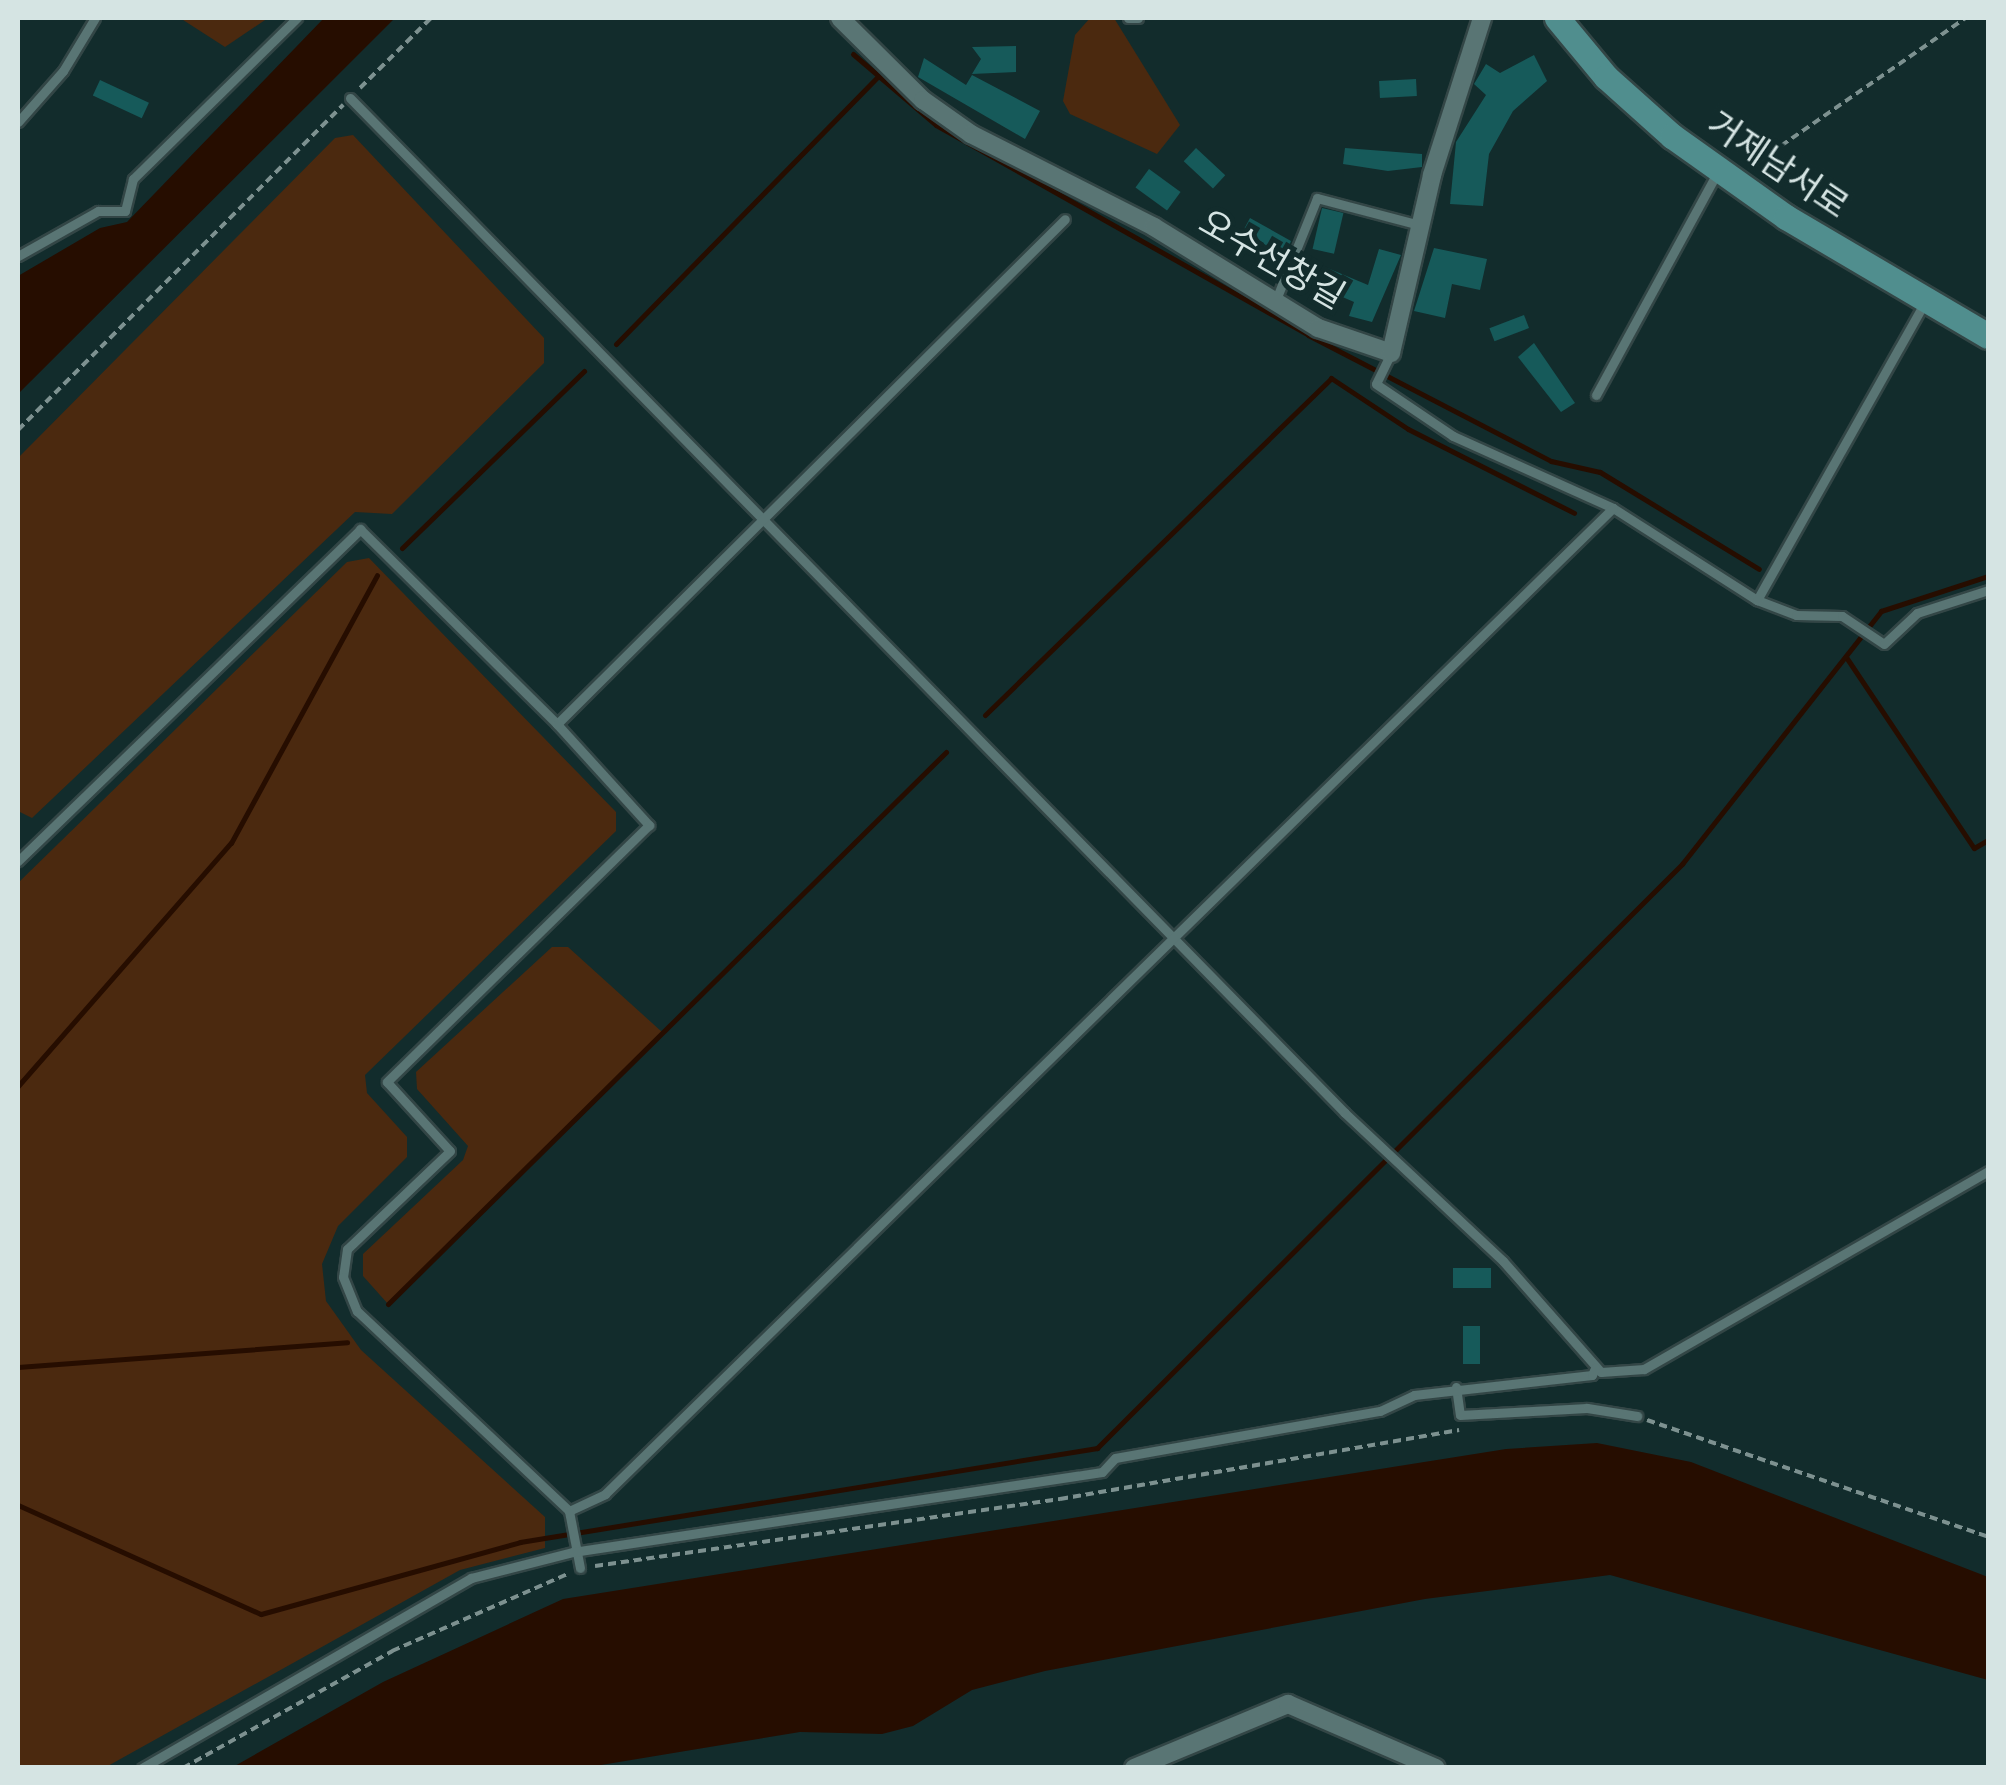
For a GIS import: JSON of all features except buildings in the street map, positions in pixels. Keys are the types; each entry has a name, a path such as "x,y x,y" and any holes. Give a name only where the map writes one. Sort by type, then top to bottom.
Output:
{"main road":[{"name":"거제남서로","path":"1557,18 1606,76 1726,174 1988,336"}],"street":[{"name":"오수선창길","path":"840,18 923,100 971,134 1154,227 1318,328 1391,353"},
{"path":"1391,353 1420,225 1482,18"},
{"path":"1134,1768 1288,1704 1436,1768"}],"lane":[{"path":"18,122 63,70 95,18"},
{"path":"18,256 98,211 125,211 132,179 297,18"},
{"path":"1128,18 1138,18"},
{"path":"350,98 1174,939 1366,1132 1503,1262 1595,1368 1614,1376 1644,1369 1988,1171"},
{"path":"1596,396 1726,174"},
{"path":"1275,302 1317,198 1420,225"},
{"path":"558,724 1065,219"},
{"path":"1757,600 1926,299"},
{"path":"1391,353 1376,384 1453,436 1613,508 1757,600 1796,615 1842,616 1884,644 1917,613 1988,590"},
{"path":"569,1511 605,1494 1613,508"},
{"path":"18,861 360,529 558,724 648,825 388,1082 450,1152 347,1249 343,1277 356,1311 548,1498 569,1511"},
{"path":"142,1768 472,1578 574,1552 1102,1472 1114,1458 1380,1411 1414,1394 1592,1374 1595,1368"},
{"path":"1456,1387 1460,1415 1587,1408 1637,1416"},
{"path":"569,1511 580,1568"}],"path":[{"path":"18,430 431,18"},
{"path":"1726,174 1966,18"},
{"path":"1637,1416 1988,1538"},
{"path":"183,1768 392,1651 580,1568 1060,1499 1478,1427"}],"shaded area":[{"path":"180,18 268,18 225,47"},
{"path":"324,18 395,18 18,394 18,276 100,228 127,222"},
{"path":"1090,18 1114,18 1180,125 1157,154 1070,114 1063,101 1075,35"},
{"path":"353,135 544,338 544,363 392,514 355,512 32,818 18,811 18,458 335,138"},
{"path":"369,558 616,812 616,831 365,1075 367,1093 407,1137 407,1157 338,1226 322,1264 326,1301 361,1350 545,1517 545,1548 460,1570 106,1767 18,1767 18,883 347,562"},
{"path":"552,947 568,947 662,1032 388,1304 363,1276 363,1254 463,1160 468,1146 417,1089 416,1072"},
{"path":"1597,1443 1691,1462 1988,1577 1988,1680 1610,1575 1425,1599 1045,1671 972,1690 913,1726 882,1734 800,1732 589,1767 233,1767 383,1682 563,1599 1506,1449"}],"waterway":[{"path":"853,54 936,125 1308,335 1551,461 1600,472 1759,569"},
{"path":"616,344 878,76"},
{"path":"402,548 584,371"},
{"path":"985,715 1331,378 1408,429 1574,513"},
{"path":"18,1086 231,843 377,575"},
{"path":"18,1505 261,1614 520,1542 1097,1448 1682,864 1881,611 1988,576"},
{"path":"1846,657 1974,848 1988,840"},
{"path":"388,1304 946,752"},
{"path":"18,1367 347,1342"}]}
